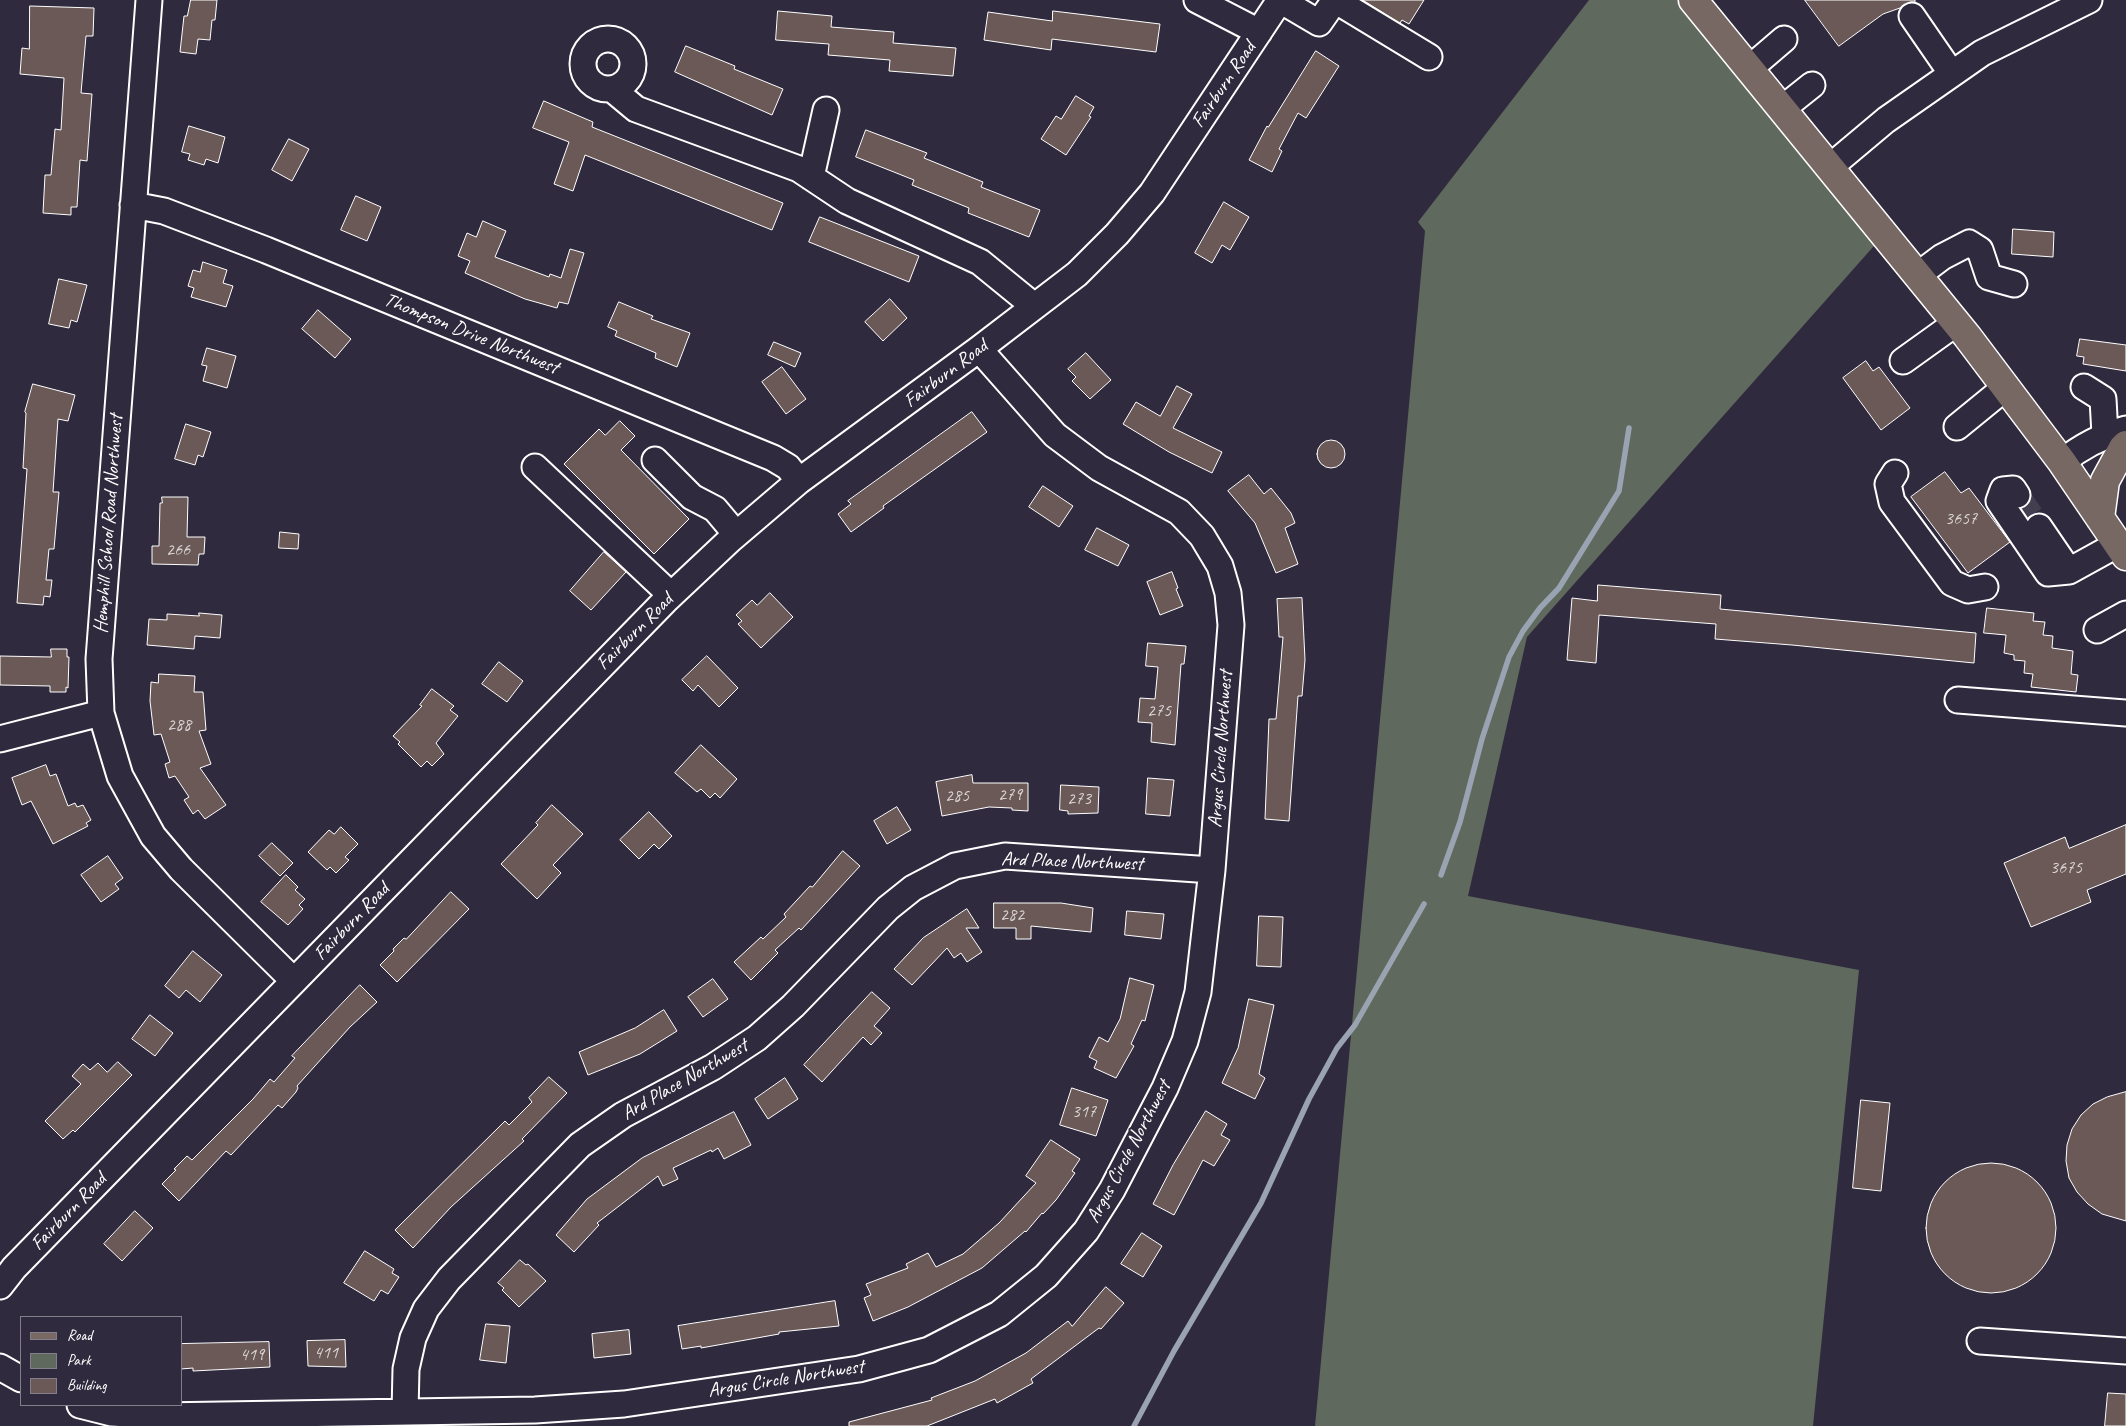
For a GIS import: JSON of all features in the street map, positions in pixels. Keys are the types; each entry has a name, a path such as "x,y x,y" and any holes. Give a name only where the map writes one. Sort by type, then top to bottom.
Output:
{"main road":[{"path":"1692,0 1956,323 2062,462 2122,550"},
{"path":"2100,518 2105,482 2123,448 2119,436"}],"street":[{"name":"Hemphill School Road Northwest","path":"149,0 99,659 101,713 120,776 153,836 181,869 294,981"},
{"path":"1197,0 1259,32"},
{"path":"1272,3 1319,23 1335,0 1428,57"},
{"path":"1830,167 1886,120 1982,53 2090,0"},
{"name":"Fairburn Road","path":"0,1286 14,1268 671,595 736,534 799,481 979,349 1077,274 1117,234 1152,192 1259,32 1272,3"},
{"path":"1912,16 1952,74"},
{"path":"1749,68 1784,39"},
{"path":"1782,109 1812,85"},
{"path":"612,89 636,109 799,168 847,201 980,262 1034,306"},
{"path":"811,177 826,110"},
{"name":"Thompson Drive Northwest","path":"133,205 164,211 266,250 764,454 788,467 799,481"},
{"path":"1918,275 1942,257 1969,243 1980,250 1989,277 2014,284"},
{"path":"1904,361 1956,323"},
{"name":"Argus Circle Northwest","path":"85,1406 112,1412 158,1416 535,1410 624,1404 859,1369 929,1350 999,1314 1046,1276 1086,1231 1112,1190 1165,1088 1185,1041 1198,992 1212,870 1231,625 1228,593 1220,566 1202,536 1179,512 1099,468 1055,435 979,349"},
{"path":"1957,427 2006,387"},
{"path":"2062,462 2082,446 2119,436 2102,399 2084,387"},
{"path":"655,460 692,497 715,509 736,534"},
{"path":"535,467 671,595"},
{"path":"1895,472 1888,484 1892,502 1952,583 1968,590 1985,587"},
{"path":"2017,496 2013,489 2003,490 1998,501 2048,573 2069,571 2122,550"},
{"path":"2039,527 2069,571"},
{"path":"2097,630 2126,614"},
{"path":"1958,700 2126,713"},
{"path":"0,739 101,713"},
{"name":"Ard Place Northwest","path":"405,1412 406,1369 413,1338 426,1309 449,1279 580,1145 623,1115 713,1067 757,1038 793,1006 888,908 913,888 955,866 1005,856 1212,870"},
{"path":"1980,1341 2126,1351"},
{"path":"0,1367 20,1378"}],"green space":[{"path":"1589,0 1711,0 1889,229 1527,637 1468,896 1859,970 1813,1426 1315,1426 1425,231 1418,222"}],"building":[{"path":"191,0 217,0 210,40 198,39 196,54 180,52 184,16 187,16"},
{"path":"1363,0 1424,0 1409,24 1402,20 1400,23"},
{"path":"1805,0 1915,0 1915,2 1910,2 1883,14 1839,46"},
{"path":"30,6 94,8 93,36 86,36 81,93 92,94 87,161 80,160 77,207 71,207 71,215 43,213 45,175 51,175 55,129 61,130 64,78 20,74 22,48 29,49"},
{"path":"778,11 832,16 831,27 894,32 893,43 956,48 953,76 889,71 890,60 828,55 829,44 776,40"},
{"path":"1053,11 1160,24 1156,52 1052,39 1051,50 984,40 988,12 1052,21"},
{"path":"686,46 735,66 734,69 783,89 772,115 675,72"},
{"path":"1316,51 1339,66 1306,118 1298,113 1279,149 1282,151 1272,172 1249,160 1267,126"},
{"path":"1076,96 1094,107 1089,116 1091,117 1066,155 1041,139 1056,116 1061,119"},
{"path":"544,101 593,122 592,127 783,203 772,230 585,155 573,191 554,184 569,142 533,128"},
{"path":"189,126 225,137 218,163 206,159 204,165 188,160 190,154 182,152"},
{"path":"866,130 927,153 924,158 983,182 981,187 1040,210 1029,237 968,213 969,208 912,185 914,180 856,157"},
{"path":"289,139 309,149 292,181 272,170"},
{"path":"356,196 381,207 367,241 341,230"},
{"path":"1224,202 1249,217 1230,250 1222,245 1212,263 1195,253"},
{"path":"820,217 919,256 909,282 809,242"},
{"path":"483,221 506,231 495,257 549,277 550,274 561,278 570,249 584,253 568,304 559,302 557,308 525,299 465,273 470,261 458,256 467,233 476,237"},
{"path":"2013,229 2054,232 2053,257 2012,254"},
{"path":"203,262 227,270 223,283 233,286 226,307 191,297 194,288 188,286 193,270 200,272"},
{"path":"59,279 87,285 77,322 71,320 69,328 49,324"},
{"path":"890,299 907,318 883,341 865,322"},
{"path":"619,302 653,316 651,319 690,333 677,367 655,358 656,353 615,336 617,331 608,327"},
{"path":"318,310 351,339 335,358 302,329"},
{"path":"2080,339 2126,345 2126,371 2083,364 2084,357 2077,356"},
{"path":"774,342 801,353 795,367 768,355"},
{"path":"207,348 236,356 227,388 203,381 207,366 202,365"},
{"path":"1086,353 1111,380 1090,399 1072,381 1076,377 1068,369"},
{"path":"1866,361 1873,371 1879,367 1910,408 1881,430 1843,378"},
{"path":"782,367 806,399 786,414 762,382"},
{"path":"33,384 75,395 68,421 58,419 53,492 59,492 54,549 49,549 46,580 52,580 50,597 44,596 43,605 17,603 27,469 23,468 25,412"},
{"path":"1177,386 1192,394 1173,428 1222,452 1212,473 1169,452 1123,424 1136,402 1160,416"},
{"path":"972,412 987,432 883,506 884,508 851,532 838,514 851,504 848,501"},
{"path":"620,421 635,436 621,450 689,519 654,554 564,464 599,429 605,435"},
{"path":"186,424 211,432 203,457 198,455 195,465 175,459"},
{"path":"1331,440 1341,444 1345,454 1341,464 1331,468 1321,464 1317,454 1321,444"},
{"path":"1945,472 1961,493 1969,488 2010,542 1968,573 1911,497"},
{"path":"1249,475 1264,494 1271,488 1291,513 1295,523 1285,528 1298,564 1276,573 1255,523 1228,491"},
{"path":"1043,486 1073,506 1059,527 1029,507"},
{"path":"162,497 188,497 187,537 205,537 204,554 199,554 198,565 152,564 152,546 159,546 160,503 162,503"},
{"path":"1097,528 1129,545 1118,566 1085,550"},
{"path":"280,532 299,534 298,549 279,548"},
{"path":"604,552 626,572 591,610 570,591"},
{"path":"1172,572 1183,606 1160,615 1147,582"},
{"path":"1598,585 1721,595 1720,609 1976,633 1974,663 1715,639 1716,624 1599,615 1596,663 1567,660 1572,598 1597,601"},
{"path":"770,593 793,617 761,648 738,624 742,621 736,615 752,600 757,605"},
{"path":"1302,598 1305,660 1302,696 1298,696 1289,821 1265,819 1269,719 1276,719 1283,637 1279,637 1277,599"},
{"path":"1987,608 2034,613 2033,621 2045,622 2043,635 2053,636 2052,648 2073,651 2071,674 2078,675 2076,692 2031,687 2033,674 2024,673 2025,661 2014,660 2014,655 2004,653 2006,635 1984,633"},
{"path":"199,613 222,615 220,638 195,636 194,649 147,645 149,619 167,620 167,614 199,616"},
{"path":"1148,643 1186,646 1184,664 1181,664 1175,745 1151,742 1152,723 1138,722 1140,698 1155,699 1158,667 1146,666"},
{"path":"51,649 67,649 67,657 69,657 68,688 66,687 66,692 50,692 50,686 0,685 0,656 51,657"},
{"path":"707,656 738,688 719,707 698,685 693,691 682,680"},
{"path":"499,662 523,681 507,702 482,684"},
{"path":"159,674 195,676 194,692 203,692 206,730 199,731 211,764 200,768 226,805 205,819 198,810 193,814 184,800 189,797 175,776 169,778 165,764 170,762 161,734 154,735 150,701 151,682 158,683"},
{"path":"432,689 454,706 450,710 458,716 436,743 444,754 432,766 427,761 421,767 398,744 400,742 393,736 422,706 420,705"},
{"path":"701,745 737,779 720,798 715,793 710,798 701,789 697,792 675,773"},
{"path":"46,765 50,776 56,774 68,806 75,803 77,807 83,805 91,820 86,823 88,826 53,844 31,801 22,805 12,778"},
{"path":"972,775 973,783 1028,783 1028,811 989,807 942,816 936,782"},
{"path":"1148,778 1174,780 1170,816 1146,814"},
{"path":"1061,785 1099,787 1098,813 1068,814 1068,811 1060,810"},
{"path":"552,805 583,834 553,865 561,873 537,899 501,864 538,825 536,823"},
{"path":"897,807 911,830 887,844 874,821"},
{"path":"649,812 672,836 659,849 654,844 639,859 620,840"},
{"path":"2126,825 2126,874 2087,890 2091,902 2031,927 2004,863 2065,837 2069,848"},
{"path":"341,827 358,844 345,857 349,860 336,873 330,867 327,870 308,852 329,830 334,834"},
{"path":"272,843 293,863 280,876 259,856"},
{"path":"843,851 860,866 801,930 799,928 775,950 778,953 751,980 734,962 761,937 763,939 786,917 784,914 810,886 812,887"},
{"path":"108,856 123,878 115,884 119,889 101,902 81,875"},
{"path":"286,875 298,887 295,890 305,899 299,905 303,909 288,925 261,902"},
{"path":"451,892 469,909 397,982 380,965 394,951 393,949 404,938 406,939"},
{"path":"994,903 1061,903 1093,908 1091,932 1031,926 1031,939 1016,939 1016,928 994,928"},
{"path":"967,909 979,928 966,928 982,952 967,962 961,953 954,958 947,948 912,985 894,969 923,938"},
{"path":"1127,911 1164,914 1161,939 1125,935"},
{"path":"1259,916 1283,917 1281,967 1257,966"},
{"path":"193,951 222,975 200,1002 186,990 179,998 165,986"},
{"path":"1130,978 1154,985 1145,1021 1142,1020 1131,1044 1134,1046 1116,1078 1094,1068 1097,1061 1089,1057 1099,1037 1108,1042 1120,1019"},
{"path":"713,979 728,999 703,1017 688,997"},
{"path":"360,985 377,1002 350,1027 297,1086 296,1092 282,1108 278,1105 231,1155 226,1151 179,1201 162,1184 176,1170 174,1169 187,1156 192,1160 253,1099 270,1079 274,1082 295,1058 292,1056"},
{"path":"872,992 890,1008 874,1026 882,1033 871,1045 863,1037 822,1082 804,1065"},
{"path":"1249,999 1274,1005 1259,1074 1265,1078 1255,1099 1222,1083 1238,1048"},
{"path":"664,1010 677,1031 640,1054 588,1075 579,1052 635,1028"},
{"path":"150,1015 173,1033 155,1056 132,1039"},
{"path":"118,1062 132,1075 75,1132 73,1130 63,1139 45,1121 81,1084 72,1076 83,1064 90,1070 98,1063 107,1072"},
{"path":"549,1077 567,1093 522,1139 524,1141 451,1207 413,1248 395,1230 505,1121 509,1125 532,1102 529,1098"},
{"path":"785,1078 798,1099 768,1119 755,1099"},
{"path":"1072,1088 1108,1100 1096,1136 1060,1125"},
{"path":"2126,1092 2126,1221 2102,1214 2088,1204 2077,1192 2069,1178 2066,1161 2067,1145 2072,1129 2081,1115 2093,1104 2107,1097"},
{"path":"1861,1100 1890,1103 1881,1191 1853,1188"},
{"path":"1206,1111 1227,1124 1221,1135 1230,1140 1214,1166 1203,1160 1174,1215 1153,1204 1173,1165"},
{"path":"734,1112 751,1145 724,1159 718,1148 712,1152 711,1150 673,1168 678,1179 663,1186 658,1176 597,1223 599,1225 574,1252 556,1235 587,1199 642,1158"},
{"path":"1051,1140 1080,1159 1072,1171 1075,1173 1056,1200 1026,1232 982,1268 908,1307 873,1321 864,1298 871,1295 866,1284 908,1268 906,1264 928,1253 936,1267 963,1254 999,1223 1036,1183 1026,1176"},
{"path":"1991,1163 2004,1164 2016,1168 2037,1182 2051,1203 2055,1215 2055,1241 2051,1253 2037,1274 2016,1288 2004,1292 1991,1293 1978,1292 1966,1288 1945,1274 1931,1253 1927,1241 1926,1228 1927,1215 1931,1203 1945,1182 1966,1168 1978,1164"},
{"path":"135,1211 153,1228 122,1261 104,1244"},
{"path":"1142,1233 1162,1246 1143,1277 1121,1264"},
{"path":"365,1251 394,1269 392,1273 399,1277 388,1294 381,1290 374,1301 344,1283"},
{"path":"520,1260 526,1265 528,1264 546,1281 519,1307 502,1290 504,1288 498,1283"},
{"path":"1106,1287 1124,1303 1101,1329 1099,1328 1031,1379 1033,1383 997,1403 995,1399 927,1426 849,1426 849,1422 932,1400 931,1398 975,1381 1026,1353 1068,1321 1072,1326"},
{"path":"835,1301 839,1326 779,1332 779,1334 701,1348 701,1346 682,1349 678,1326"},
{"path":"486,1324 510,1326 506,1363 480,1360"},
{"path":"629,1330 631,1354 594,1358 592,1334"},
{"path":"345,1340 346,1367 308,1366 307,1341"},
{"path":"269,1342 270,1367 193,1371 193,1368 182,1369 182,1344"},
{"path":"2108,1393 2126,1394 2126,1426 2105,1426"}],"waterway":[{"path":"1441,875 1460,822 1482,739 1509,657 1523,631 1540,608 1559,588 1619,491 1629,428"},
{"path":"1134,1426 1174,1351 1261,1203 1309,1099 1337,1048 1355,1025 1424,904"}],"tunnel":[{"path":"2017,495 2039,527"}]}
